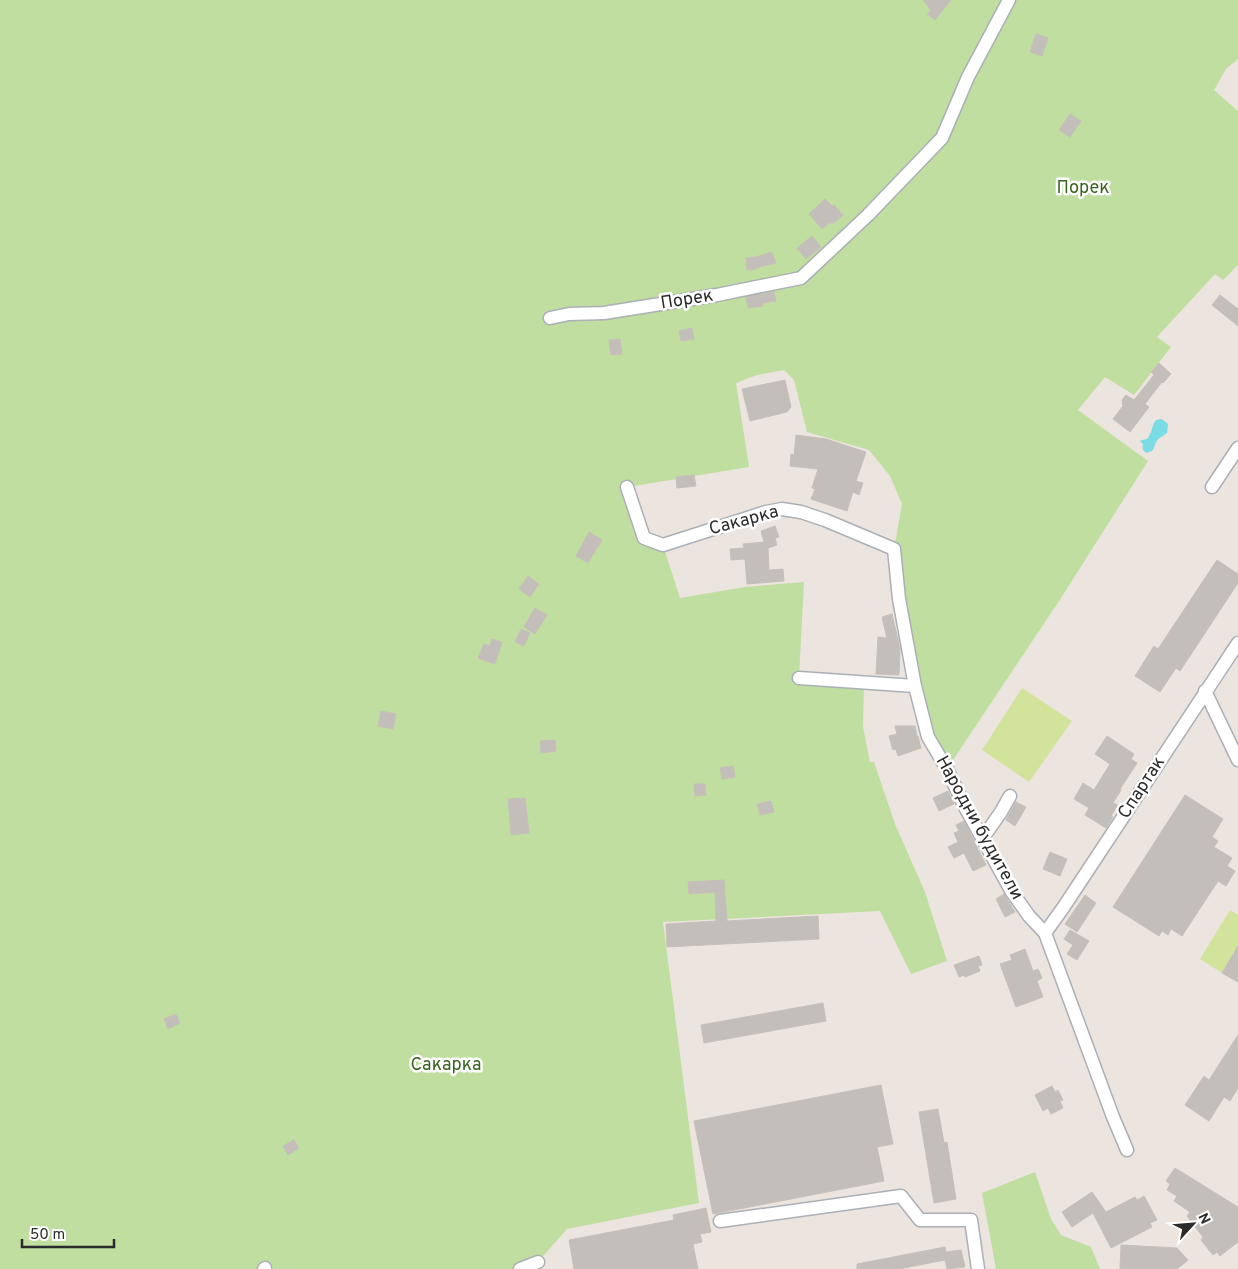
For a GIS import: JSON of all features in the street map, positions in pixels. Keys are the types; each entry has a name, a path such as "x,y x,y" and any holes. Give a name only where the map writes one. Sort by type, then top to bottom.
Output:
{"street":[{"name":"Порек","path":"550,318 569,314 604,313 698,298 802,278 868,215 942,138 968,77 1009,0"},
{"path":"1212,487 1238,448"},
{"name":"Сакарка","path":"627,486 644,538 663,544 766,512 782,509 801,512 825,520 894,549"},
{"name":"Народни будители","path":"894,549 899,599 914,686 928,737 1012,892 1045,933 1127,1150"},
{"name":"Спартак","path":"1045,933 1238,643"},
{"path":"799,678 914,686"},
{"path":"1205,691 1238,760"},
{"path":"982,839 1010,796"},
{"path":"720,1221 901,1196 920,1220 971,1220 978,1269"},
{"path":"520,1269 538,1262"}],"green space":[{"path":"0,0 1238,0 1238,59 1226,69 1214,90 1238,111 1238,265 1223,280 1215,274 1157,337 1171,347 1134,395 1105,377 1078,410 1148,461 1061,598 947,769 928,737 894,549 902,504 890,476 869,450 807,432 794,380 784,370 757,375 736,383 749,467 628,487 644,538 663,545 680,598 745,587 804,582 799,678 864,683 863,727 870,762 874,762 895,824 925,892 947,961 911,974 880,911 663,922 699,1203 567,1229 538,1262 520,1269 0,1269"},
{"path":"1022,688 1072,721 1029,782 982,750"},
{"path":"1230,910 1238,915 1238,946 1222,973 1200,959"},
{"path":"1035,1172 1051,1219 1061,1235 1091,1247 1100,1269 996,1269 982,1193"}],"water":[{"path":"1162,419 1168,424 1167,433 1158,440 1153,450 1147,453 1143,450 1143,444 1140,441 1147,439 1156,420"}],"building":[{"path":"923,0 951,0 935,20 927,14 931,10"},
{"path":"1036,34 1048,38 1042,56 1030,52"},
{"path":"1070,114 1081,121 1070,137 1059,130"},
{"path":"825,199 843,215 834,223 829,223 822,229 809,214"},
{"path":"812,236 821,247 806,259 797,248"},
{"path":"772,252 776,263 747,270 746,258"},
{"path":"774,292 776,301 762,303 763,306 748,308 746,297"},
{"path":"1220,295 1238,309 1238,326 1212,305"},
{"path":"692,328 694,339 681,341 679,331"},
{"path":"620,339 622,354 611,355 609,340"},
{"path":"1159,363 1171,374 1162,382 1145,404 1149,407 1130,432 1113,419 1123,406 1122,400 1126,395 1134,400 1154,375 1151,372"},
{"path":"785,380 791,407 787,412 750,421 742,389"},
{"path":"796,435 826,439 866,452 856,481 863,483 859,495 853,492 847,511 811,499 815,489 812,488 818,469 790,466 791,454 794,455"},
{"path":"694,475 696,486 677,488 676,477"},
{"path":"775,526 779,537 775,538 777,545 768,548 769,570 783,569 784,581 747,584 745,559 731,560 730,549 744,548 743,544 764,542 761,531"},
{"path":"589,532 602,540 588,563 576,556"},
{"path":"1217,560 1238,574 1238,583 1180,671 1176,668 1160,692 1135,676 1154,646 1158,649"},
{"path":"528,576 539,584 530,597 519,589"},
{"path":"535,608 547,615 535,634 524,627"},
{"path":"892,614 900,649 899,675 876,674 878,637 887,638 882,617"},
{"path":"521,629 530,633 524,646 515,642"},
{"path":"492,639 502,642 495,664 478,658 484,644 490,646"},
{"path":"381,711 396,714 393,729 378,726"},
{"path":"895,726 915,726 921,748 898,756 896,749 893,750 889,736 897,734"},
{"path":"1107,736 1134,754 1131,759 1137,763 1113,803 1118,805 1106,828 1085,815 1089,808 1074,799 1083,783 1094,790 1110,764 1095,754"},
{"path":"555,740 556,751 541,753 540,741"},
{"path":"733,766 735,777 722,779 720,768"},
{"path":"694,784 705,784 706,795 695,796"},
{"path":"948,791 954,804 939,811 933,798"},
{"path":"1185,795 1223,819 1212,837 1218,841 1214,847 1232,858 1227,866 1235,871 1226,886 1218,881 1182,936 1171,929 1168,935 1162,931 1159,936 1113,907"},
{"path":"525,798 529,833 511,835 508,799"},
{"path":"771,801 774,812 760,815 757,804"},
{"path":"1016,802 1026,807 1015,826 1006,820"},
{"path":"964,821 986,865 973,871 964,853 954,858 948,847 958,842 954,833 959,831 956,825"},
{"path":"1050,852 1067,859 1060,876 1043,869"},
{"path":"724,880 727,921 818,916 819,939 667,947 666,924 716,921 715,892 689,894 688,882"},
{"path":"1004,894 1015,912 1005,917 996,899"},
{"path":"1085,895 1096,903 1077,932 1065,924"},
{"path":"1070,930 1089,941 1077,960 1067,954 1073,945 1064,939"},
{"path":"1238,946 1238,982 1222,973"},
{"path":"1025,949 1033,971 1038,969 1042,978 1037,981 1043,997 1016,1007 1000,964 1012,960 1010,955"},
{"path":"979,956 982,965 978,966 980,971 965,977 964,975 959,977 954,965"},
{"path":"823,1003 826,1021 704,1043 701,1025"},
{"path":"176,1014 180,1023 168,1029 164,1019"},
{"path":"1238,1035 1238,1088 1230,1101 1224,1097 1209,1121 1185,1105 1204,1076 1209,1080"},
{"path":"881,1085 893,1144 877,1147 884,1181 713,1214 694,1121"},
{"path":"1052,1086 1055,1092 1058,1090 1063,1100 1060,1101 1063,1108 1051,1114 1048,1108 1043,1111 1035,1095"},
{"path":"938,1109 944,1143 947,1142 956,1199 934,1203 919,1112"},
{"path":"294,1140 299,1148 288,1155 283,1146"},
{"path":"1175,1168 1238,1207 1238,1242 1220,1256 1217,1252 1213,1255 1201,1240 1203,1237 1187,1216 1190,1212 1174,1201 1177,1196 1167,1190 1170,1184 1166,1181"},
{"path":"1092,1192 1106,1212 1135,1197 1137,1200 1144,1196 1157,1220 1150,1223 1152,1227 1111,1248 1093,1213 1072,1227 1062,1212"},
{"path":"706,1208 711,1232 700,1234 702,1242 693,1244 698,1269 574,1269 569,1240 674,1220 673,1215"},
{"path":"1121,1245 1177,1248 1188,1260 1177,1269 1120,1269"},
{"path":"945,1247 946,1252 961,1250 965,1267 947,1269 945,1260 899,1269 857,1269 857,1264"}]}
